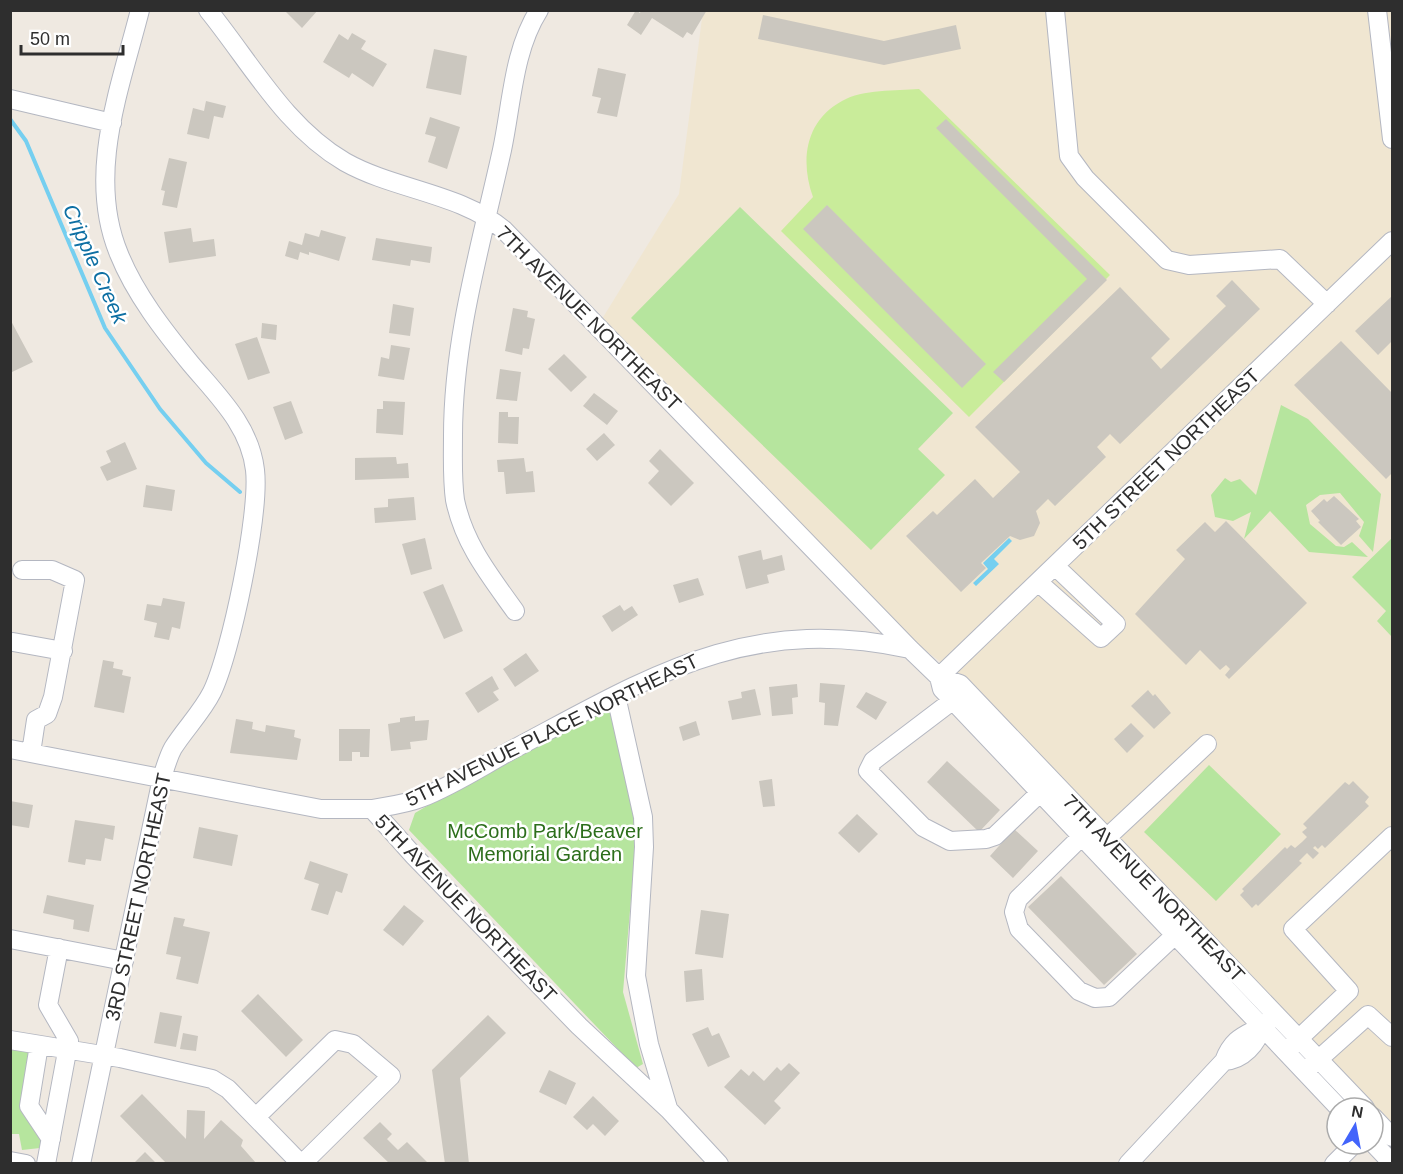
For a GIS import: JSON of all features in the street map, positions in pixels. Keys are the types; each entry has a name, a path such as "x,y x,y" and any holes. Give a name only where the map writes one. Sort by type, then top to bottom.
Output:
{"street":[{"name":"3RD STREET NORTHEAST","path":"81,1164 162,778 172,750 212,692 222,663 249,546 256,473 249,442 238,421 158,321 132,282 118,253 109,223 104,187 106,155 140,10"},
{"name":"7TH AVENUE NORTHEAST","path":"208,10 269,93 323,147 362,170 486,217 504,230 909,649 939,677 960,684 1045,787 1175,935 1269,1020"},
{"path":"515,611 478,561 468,542 458,511 453,478 456,376 463,324 522,41 538,10"},
{"path":"1377,10 1392,139"},
{"path":"1056,11 1069,156 1084,178 1167,260 1189,265 1280,259 1327,304"},
{"path":"10,99 112,123"},
{"name":"5TH STREET NORTHEAST","path":"939,677 1392,241"},
{"path":"1038,582 1101,638 1116,624 1055,566"},
{"path":"22,570 52,570 75,580 63,651 47,714 36,720 31,753"},
{"name":"5TH AVENUE PLACE NORTHEAST","path":"372,809 422,798 616,696 700,657 766,641 837,637 878,642 909,649"},
{"path":"14,642 63,651"},
{"name":"7TH AVENUE NORTHEAST","path":"939,677 942,690 952,701 1045,787 1093,842 1269,1020 1292,1045 1304,1072 1327,1096"},
{"path":"616,696 643,817 644,847 636,976 649,1044 669,1110"},
{"path":"952,701 873,761 868,771 922,827 950,842 986,839 995,836 1045,787"},
{"path":"1175,935 1109,998 1095,998 1079,991 1019,929 1014,912 1018,899 1093,842 1207,744"},
{"name":"5TH AVENUE NORTHEAST","path":"10,749 321,808 372,809 414,856 579,1026 669,1110 719,1164"},
{"path":"1292,1045 1349,991 1293,928 1392,836"},
{"path":"10,939 124,961"},
{"path":"46,1164 69,1037 48,1005 59,948"},
{"path":"1304,1072 1368,1015 1392,1037"},
{"path":"1128,1164 1224,1060 1228,1049 1249,1030 1269,1020"},
{"path":"10,1040 104,1056 212,1079 228,1089 301,1164 391,1076 354,1044 335,1040 256,1117"},
{"path":"39,1045 29,1106 51,1139"},
{"name":"7TH AVENUE NORTHEAST","path":"1292,1045 1318,1059 1353,1096"},
{"path":"10,1161 26,1164"}],"shaded area":[{"path":"703,11 1392,11 1392,1125 1385,1118 1385,1096 1364,1096 960,677 912,640 602,319 679,194"}],"green space":[{"path":"919,89 1110,275 969,417 781,231 813,197 807,170 807,156 813,131 820,119 830,109 850,97 880,91"},
{"path":"740,207 953,413 918,449 945,475 871,550 631,318"},
{"path":"1281,405 1308,419 1381,494 1373,552 1359,536 1364,522 1340,493 1320,495 1306,505 1310,524 1336,546 1344,547 1352,542 1368,557 1309,552 1270,511 1244,539 1251,512 1233,521 1215,517 1211,495 1225,478 1231,482 1240,479 1256,495"},
{"path":"1392,538 1392,637 1377,621 1386,611 1352,577"},
{"name":"McComb Park/Beaver Memorial Garden","path":"610,699 638,817 623,992 643,1064 636,1068 409,830 415,813"},
{"path":"1209,765 1281,834 1216,901 1144,832"},
{"path":"10,1048 30,1051 20,1104 43,1135 40,1148 22,1150 19,1134 11,1134"}],"water":[{"path":"1009,538 1012,541 994,559 999,564 976,586 973,583 988,569 983,563"}],"building":[{"path":"284,10 318,10 302,28"},
{"path":"636,10 640,13 641,10 707,10 692,35 687,32 683,38 652,18 641,35 627,25"},
{"path":"763,15 884,41 956,25 961,49 884,65 758,39"},
{"path":"352,33 366,41 361,49 387,64 373,87 352,73 349,78 323,62 339,34 348,40"},
{"path":"434,49 467,56 461,95 426,88"},
{"path":"598,68 626,74 617,117 597,113 601,98 592,96"},
{"path":"206,101 226,106 223,118 214,116 209,139 187,134 193,108 204,111"},
{"path":"430,117 460,127 447,169 428,162 436,137 425,134"},
{"path":"946,119 1107,280 1004,382 993,372 1087,279 936,128"},
{"path":"169,158 187,162 177,208 162,205 165,191 161,190"},
{"path":"827,205 986,364 962,388 803,229"},
{"path":"191,228 193,242 214,239 216,256 169,263 164,232"},
{"path":"321,230 346,237 339,261 309,252 309,255 300,252 298,260 285,256 289,241 302,245 305,233 319,237"},
{"path":"376,238 432,247 430,263 411,260 410,266 372,260"},
{"path":"1232,280 1260,309 1120,444 1110,434 1097,447 1106,457 1055,506 1048,499 1036,511 1040,523 1034,536 1020,540 1010,536 981,563 986,568 961,592 906,536 933,511 937,515 975,479 993,498 1020,472 975,427 1120,287 1170,339 1151,358 1161,369 1226,306 1216,296"},
{"path":"1392,296 1392,341 1378,355 1355,331"},
{"path":"393,304 414,308 410,336 389,333"},
{"path":"513,308 528,311 527,317 535,319 529,349 523,348 522,355 505,351"},
{"path":"10,319 33,362 12,372 10,369"},
{"path":"262,323 277,325 276,340 261,338"},
{"path":"257,337 270,373 248,380 235,344"},
{"path":"1341,341 1392,393 1392,473 1386,479 1294,385"},
{"path":"391,345 410,348 404,380 378,376 381,357 389,359"},
{"path":"564,354 587,377 571,392 548,369"},
{"path":"500,369 521,372 517,401 496,399"},
{"path":"594,393 618,411 607,425 583,406"},
{"path":"291,401 303,433 285,440 273,407"},
{"path":"383,401 405,402 403,435 376,433 377,409 383,409"},
{"path":"499,412 508,412 508,417 519,417 518,444 498,443"},
{"path":"604,433 615,445 597,461 586,449"},
{"path":"125,442 137,469 107,481 100,467 111,462 106,451"},
{"path":"660,449 694,483 671,506 648,483 659,471 649,461"},
{"path":"396,457 397,464 408,463 409,478 355,480 355,458"},
{"path":"524,458 526,472 533,471 535,492 506,494 504,472 498,472 497,460"},
{"path":"146,485 175,490 172,511 143,507"},
{"path":"1334,496 1359,519 1356,521 1361,527 1341,545 1318,522 1320,521 1311,511 1324,499 1327,502"},
{"path":"414,497 416,520 375,523 374,508 388,507 388,499"},
{"path":"1226,521 1307,603 1229,679 1225,675 1230,669 1226,665 1220,670 1200,650 1186,665 1135,614 1185,559 1176,550 1205,522 1215,532"},
{"path":"425,538 432,569 411,575 402,544"},
{"path":"761,550 763,560 782,555 785,570 767,575 769,583 746,589 738,556"},
{"path":"698,578 704,595 679,603 673,585"},
{"path":"443,584 463,631 444,639 423,592"},
{"path":"163,598 185,602 180,629 172,627 169,640 154,637 157,623 144,620 147,604 161,606"},
{"path":"620,605 624,611 632,606 638,615 612,632 602,616"},
{"path":"526,653 539,671 515,687 503,669"},
{"path":"103,660 114,662 113,668 123,670 122,675 131,677 124,713 94,707"},
{"path":"492,676 499,689 493,692 499,700 478,713 465,693"},
{"path":"820,683 845,685 838,726 824,725 825,703 819,702"},
{"path":"797,684 798,697 792,698 793,714 772,716 769,687"},
{"path":"755,689 761,715 732,720 728,701 742,698 741,692"},
{"path":"1148,690 1153,696 1155,694 1171,713 1154,729 1131,706"},
{"path":"866,692 887,702 876,720 856,707"},
{"path":"415,716 415,721 429,720 427,740 410,742 411,749 391,751 388,724 400,722 400,718"},
{"path":"236,719 253,722 252,729 265,732 266,725 295,730 294,737 301,739 297,760 230,753"},
{"path":"696,721 700,735 683,741 679,727"},
{"path":"1131,723 1144,736 1127,753 1114,739"},
{"path":"339,729 370,729 369,757 360,757 360,752 352,752 352,761 339,761"},
{"path":"947,761 1000,810 979,832 927,782"},
{"path":"772,779 775,806 763,807 759,781"},
{"path":"1353,781 1369,797 1365,802 1369,806 1325,848 1322,845 1318,849 1315,846 1313,848 1319,853 1313,859 1307,853 1299,861 1302,863 1258,906 1256,904 1252,908 1240,895 1244,891 1242,889 1285,847 1287,849 1291,845 1295,848 1302,842 1307,837 1302,832 1307,828 1303,824 1345,782 1349,785"},
{"path":"10,801 33,805 29,828 10,825"},
{"path":"857,814 878,834 859,853 838,833"},
{"path":"75,820 115,826 113,840 105,838 101,861 86,859 85,865 68,862"},
{"path":"199,827 238,835 232,866 193,858"},
{"path":"1014,829 1038,851 1013,878 990,856"},
{"path":"310,861 348,874 342,893 336,891 328,915 311,910 319,884 304,879"},
{"path":"1061,876 1137,954 1104,985 1028,907"},
{"path":"47,895 94,905 89,932 73,929 74,920 43,913"},
{"path":"404,905 424,921 403,946 383,930"},
{"path":"701,910 729,914 723,958 695,954"},
{"path":"174,917 185,919 183,926 210,932 198,984 176,979 181,957 166,954"},
{"path":"702,969 704,1000 686,1002 684,971"},
{"path":"258,994 303,1040 286,1057 241,1011"},
{"path":"160,1012 182,1016 176,1047 154,1043"},
{"path":"488,1015 506,1033 460,1078 469,1164 445,1164 432,1070"},
{"path":"708,1027 712,1036 719,1033 730,1057 708,1067 692,1034"},
{"path":"183,1033 198,1036 196,1051 180,1049"},
{"path":"789,1063 800,1073 774,1101 781,1108 765,1125 724,1087 741,1069 749,1076 753,1071 764,1081 777,1067 781,1071"},
{"path":"549,1070 576,1083 566,1105 539,1092"},
{"path":"142,1094 186,1139 187,1110 205,1111 204,1139 221,1120 243,1140 241,1146 257,1164 167,1164 120,1116"},
{"path":"593,1096 619,1121 605,1136 593,1124 587,1130 573,1117"},
{"path":"380,1122 392,1134 387,1139 398,1150 407,1142 429,1164 390,1164 363,1138"},
{"path":"145,1152 157,1164 133,1164"}],"waterway":[{"name":"Cripple Creek","path":"10,119 26,141 105,328 160,409 206,463 240,492"}]}
